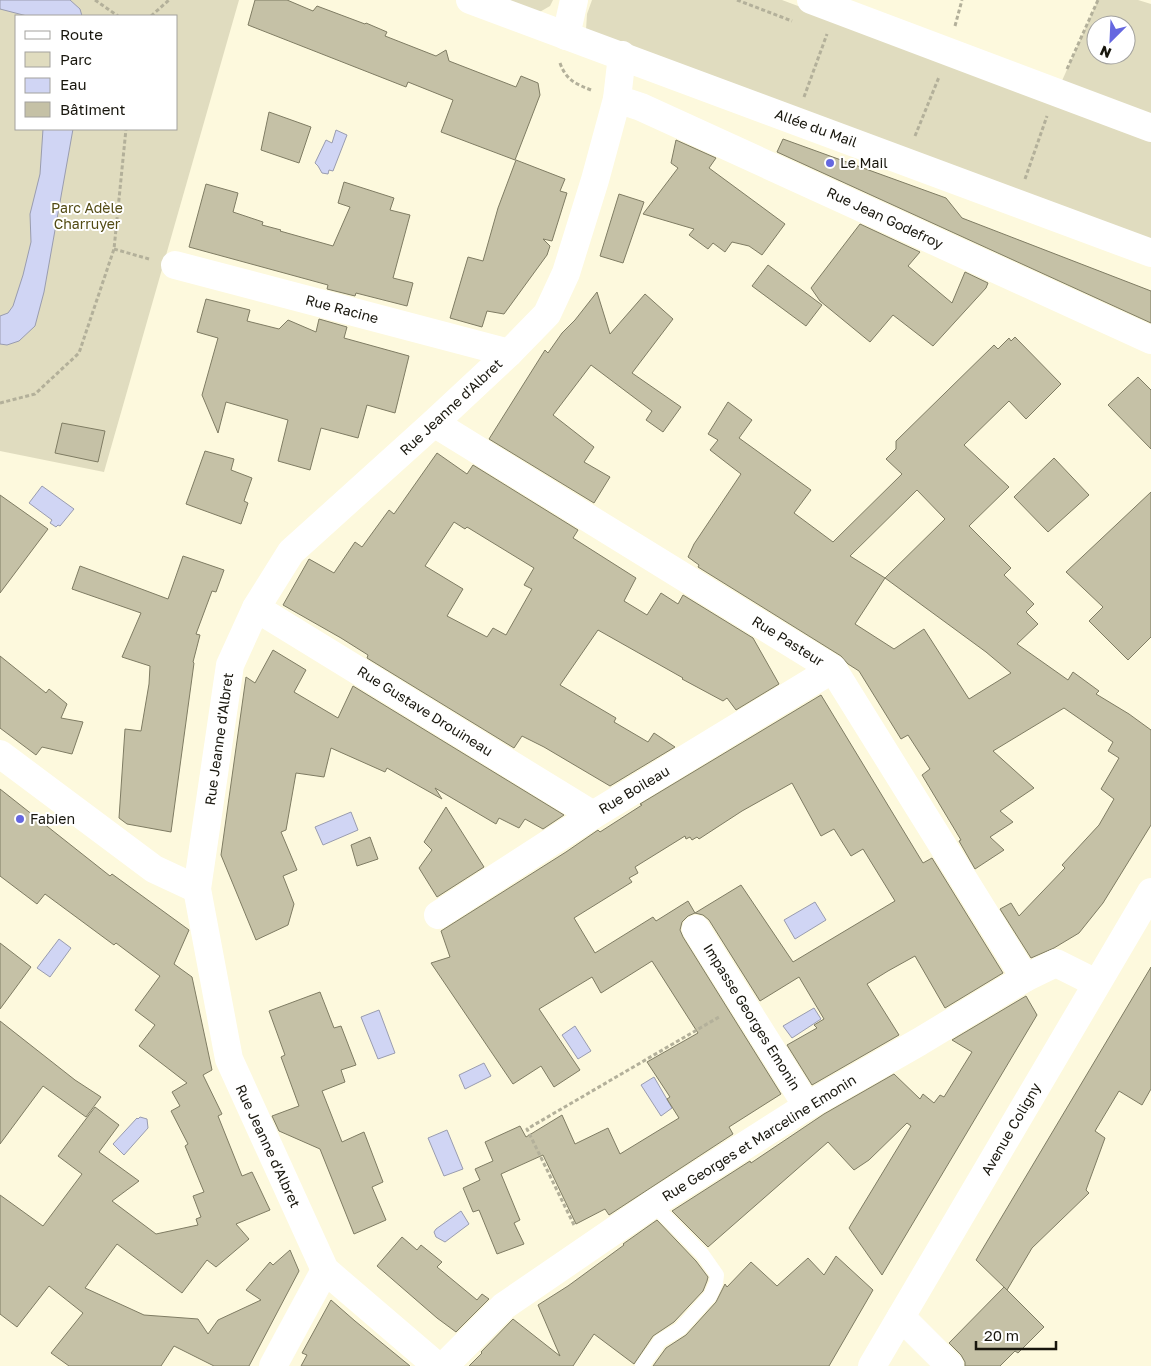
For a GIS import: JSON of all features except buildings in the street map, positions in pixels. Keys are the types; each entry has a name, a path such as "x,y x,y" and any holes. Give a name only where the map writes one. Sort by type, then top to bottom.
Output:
{"street":[{"name":"Allée du Mail","path":"470,0 1151,253"},
{"path":"566,36 574,0"},
{"path":"823,5 1151,128"},
{"name":"Rue Jeanne d'Albret","path":"437,1366 325,1270 229,1059 197,889 230,665 256,608 291,552 510,353 547,314 566,273 595,180 617,99 622,55"},
{"name":"Rue Jean Godefroy","path":"617,99 659,115 1151,340"},
{"name":"Rue Racine","path":"175,265 510,353"},
{"name":"Rue Pasteur","path":"434,423 833,669 1025,978"},
{"name":"Rue Gustave Drouineau","path":"256,608 593,815"},
{"name":"Rue Boileau","path":"438,914 593,815 833,669"},
{"path":"0,754 154,869 197,889"},
{"name":"Avenue Coligny","path":"872,1366 1151,892"},
{"name":"Impasse Georges Emonin","path":"696,929 807,1106"},
{"name":"Rue Georges et Marceline Emonin","path":"444,1366 504,1306 653,1204 807,1106 919,1042 1025,978 1056,963 1096,983"},
{"path":"272,1366 325,1270"},
{"path":"901,1318 950,1366"}],"lane":[{"path":"642,1366 660,1341 680,1329 710,1296 716,1283 717,1275 704,1255 653,1204"}],"path":[{"path":"96,0 117,15"},
{"path":"152,15 170,0"},
{"path":"795,120 823,5"},
{"path":"566,36 560,63 564,73 572,83 617,99"},
{"path":"905,161 949,51"},
{"path":"0,403 35,394 79,353 114,250 126,130"},
{"path":"114,250 175,265"},
{"path":"586,1249 527,1129 743,1003"}],"green space":[{"name":"Parc Adèle Charruyer","path":"0,0 239,0 104,472 0,451"},
{"path":"503,0 553,0 550,6 538,13"},
{"path":"592,0 782,0 1151,138 1151,241 586,30 587,14"},
{"path":"1098,0 1138,0 1151,4 1151,128 1057,92 1086,27 1086,65 1136,65 1136,15 1091,15"}],"water":[{"path":"0,0 70,0 80,9 82,15 23,15 0,9"},
{"path":"43,130 73,130 44,292 35,326 19,341 7,345 0,344 0,316 8,313 13,306 31,242 30,214 40,174"},
{"path":"336,130 347,135 333,171 329,170 328,174 322,173 315,163 326,140 332,143"},
{"path":"42,486 74,509 60,526 56,527 50,523 52,520 29,503"},
{"path":"351,812 358,830 323,845 315,827"},
{"path":"815,902 826,920 795,939 784,920"},
{"path":"59,939 71,948 50,977 37,968"},
{"path":"814,1008 821,1019 792,1038 783,1026"},
{"path":"379,1010 395,1053 378,1059 361,1017"},
{"path":"575,1026 591,1051 578,1059 562,1035"},
{"path":"484,1063 491,1076 465,1089 459,1075"},
{"path":"654,1077 672,1108 661,1116 641,1085"},
{"path":"140,1117 147,1119 148,1128 124,1155 113,1144"},
{"path":"447,1130 463,1169 444,1176 428,1138"},
{"path":"461,1211 469,1224 445,1242 436,1237 434,1232 436,1229"}],"place":[{"name":"Le Mail","path":"830,163"},
{"name":"Fabien","path":"20,819"}]}
